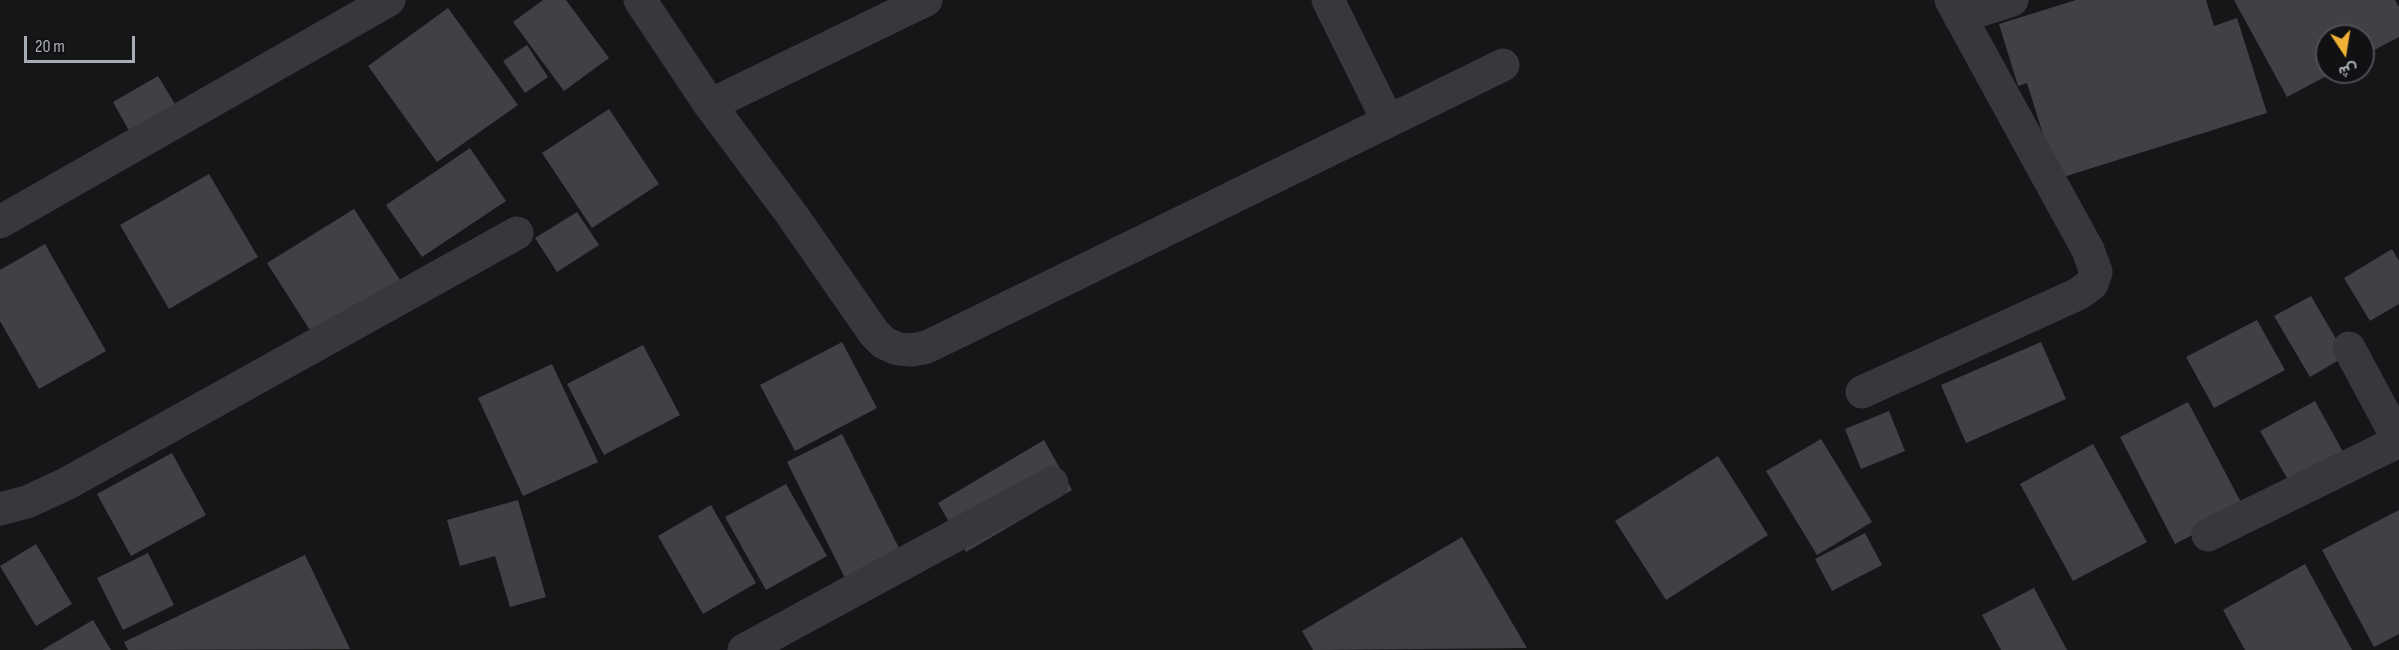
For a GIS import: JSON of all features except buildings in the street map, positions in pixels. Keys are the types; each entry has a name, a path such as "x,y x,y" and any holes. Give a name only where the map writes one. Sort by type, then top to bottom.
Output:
{"street":[{"path":"0,222 389,0"},
{"path":"640,0 710,105 792,215 874,333 884,343 898,349 912,350 927,347 1503,65"},
{"path":"710,105 926,0"},
{"path":"1328,0 1388,121"},
{"path":"1862,392 2078,294 2092,284 2096,272 2088,250 1956,9 2012,0"},
{"path":"0,508 27,502 66,484 517,233"},
{"path":"2208,535 2399,441 2349,348"},
{"path":"744,650 1052,483"}]}
